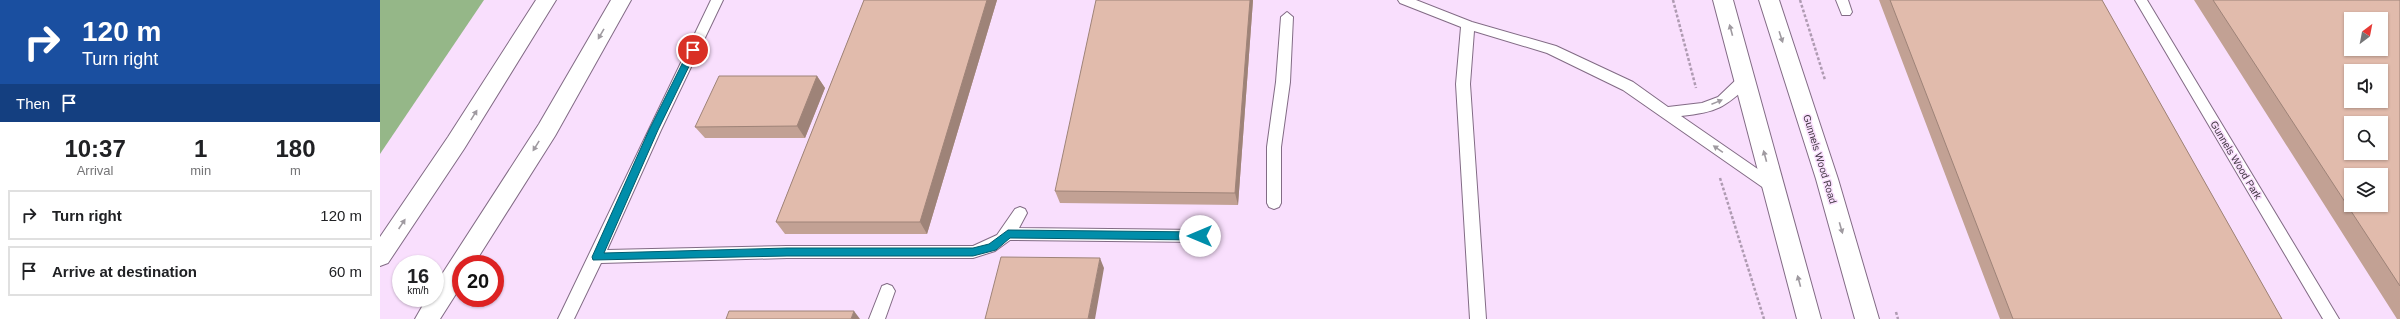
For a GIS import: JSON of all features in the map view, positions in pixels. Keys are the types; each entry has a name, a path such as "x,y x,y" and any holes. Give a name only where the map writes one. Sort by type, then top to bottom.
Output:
{"main road":[{"path":"380,256 456,144 546,0"},
{"path":"467,255 547,130 620,0"},
{"path":"1723,0 1809,319"},
{"name":"Gunnels Wood Road","path":"1769,0 1827,179 1867,319"},
{"path":"426,319 452,278"}],"lane":[{"path":"566,319 597,257 654,130 717,0"},
{"path":"1404,0 1468,25 1551,49 1628,86 1773,187"},
{"name":"Gunnels Wood Park","path":"2141,0 2331,319"},
{"path":"1274,203 1274,147 1283,82 1288,17"},
{"path":"1468,25 1463,84 1478,319"},
{"path":"1666,112 1702,108 1722,101 1745,80"},
{"path":"597,257 787,252 973,252 992,247 1008,234 1020,213"},
{"path":"1008,234 1200,236"},
{"path":"877,319 887,291"}],"green space":[{"path":"380,0 484,0 380,154"}],"building":[{"path":"864,0 987,0 920,222 776,222"},
{"path":"1096,0 1250,0 1235,193 1055,191"},
{"path":"1890,0 2102,0 2282,319 2013,319"},
{"path":"2213,0 2400,0 2400,286 2352,212 2388,212 2388,168 2344,168 2344,200"},
{"path":"719,76 817,76 797,126 695,127"},
{"path":"1001,257 1100,258 1088,319 985,319"},
{"path":"729,311 854,311 851,319 726,319"}],"route":[{"path":"693,50 654,130 597,257 787,252 973,252 992,247 1008,234 1200,236"}]}
